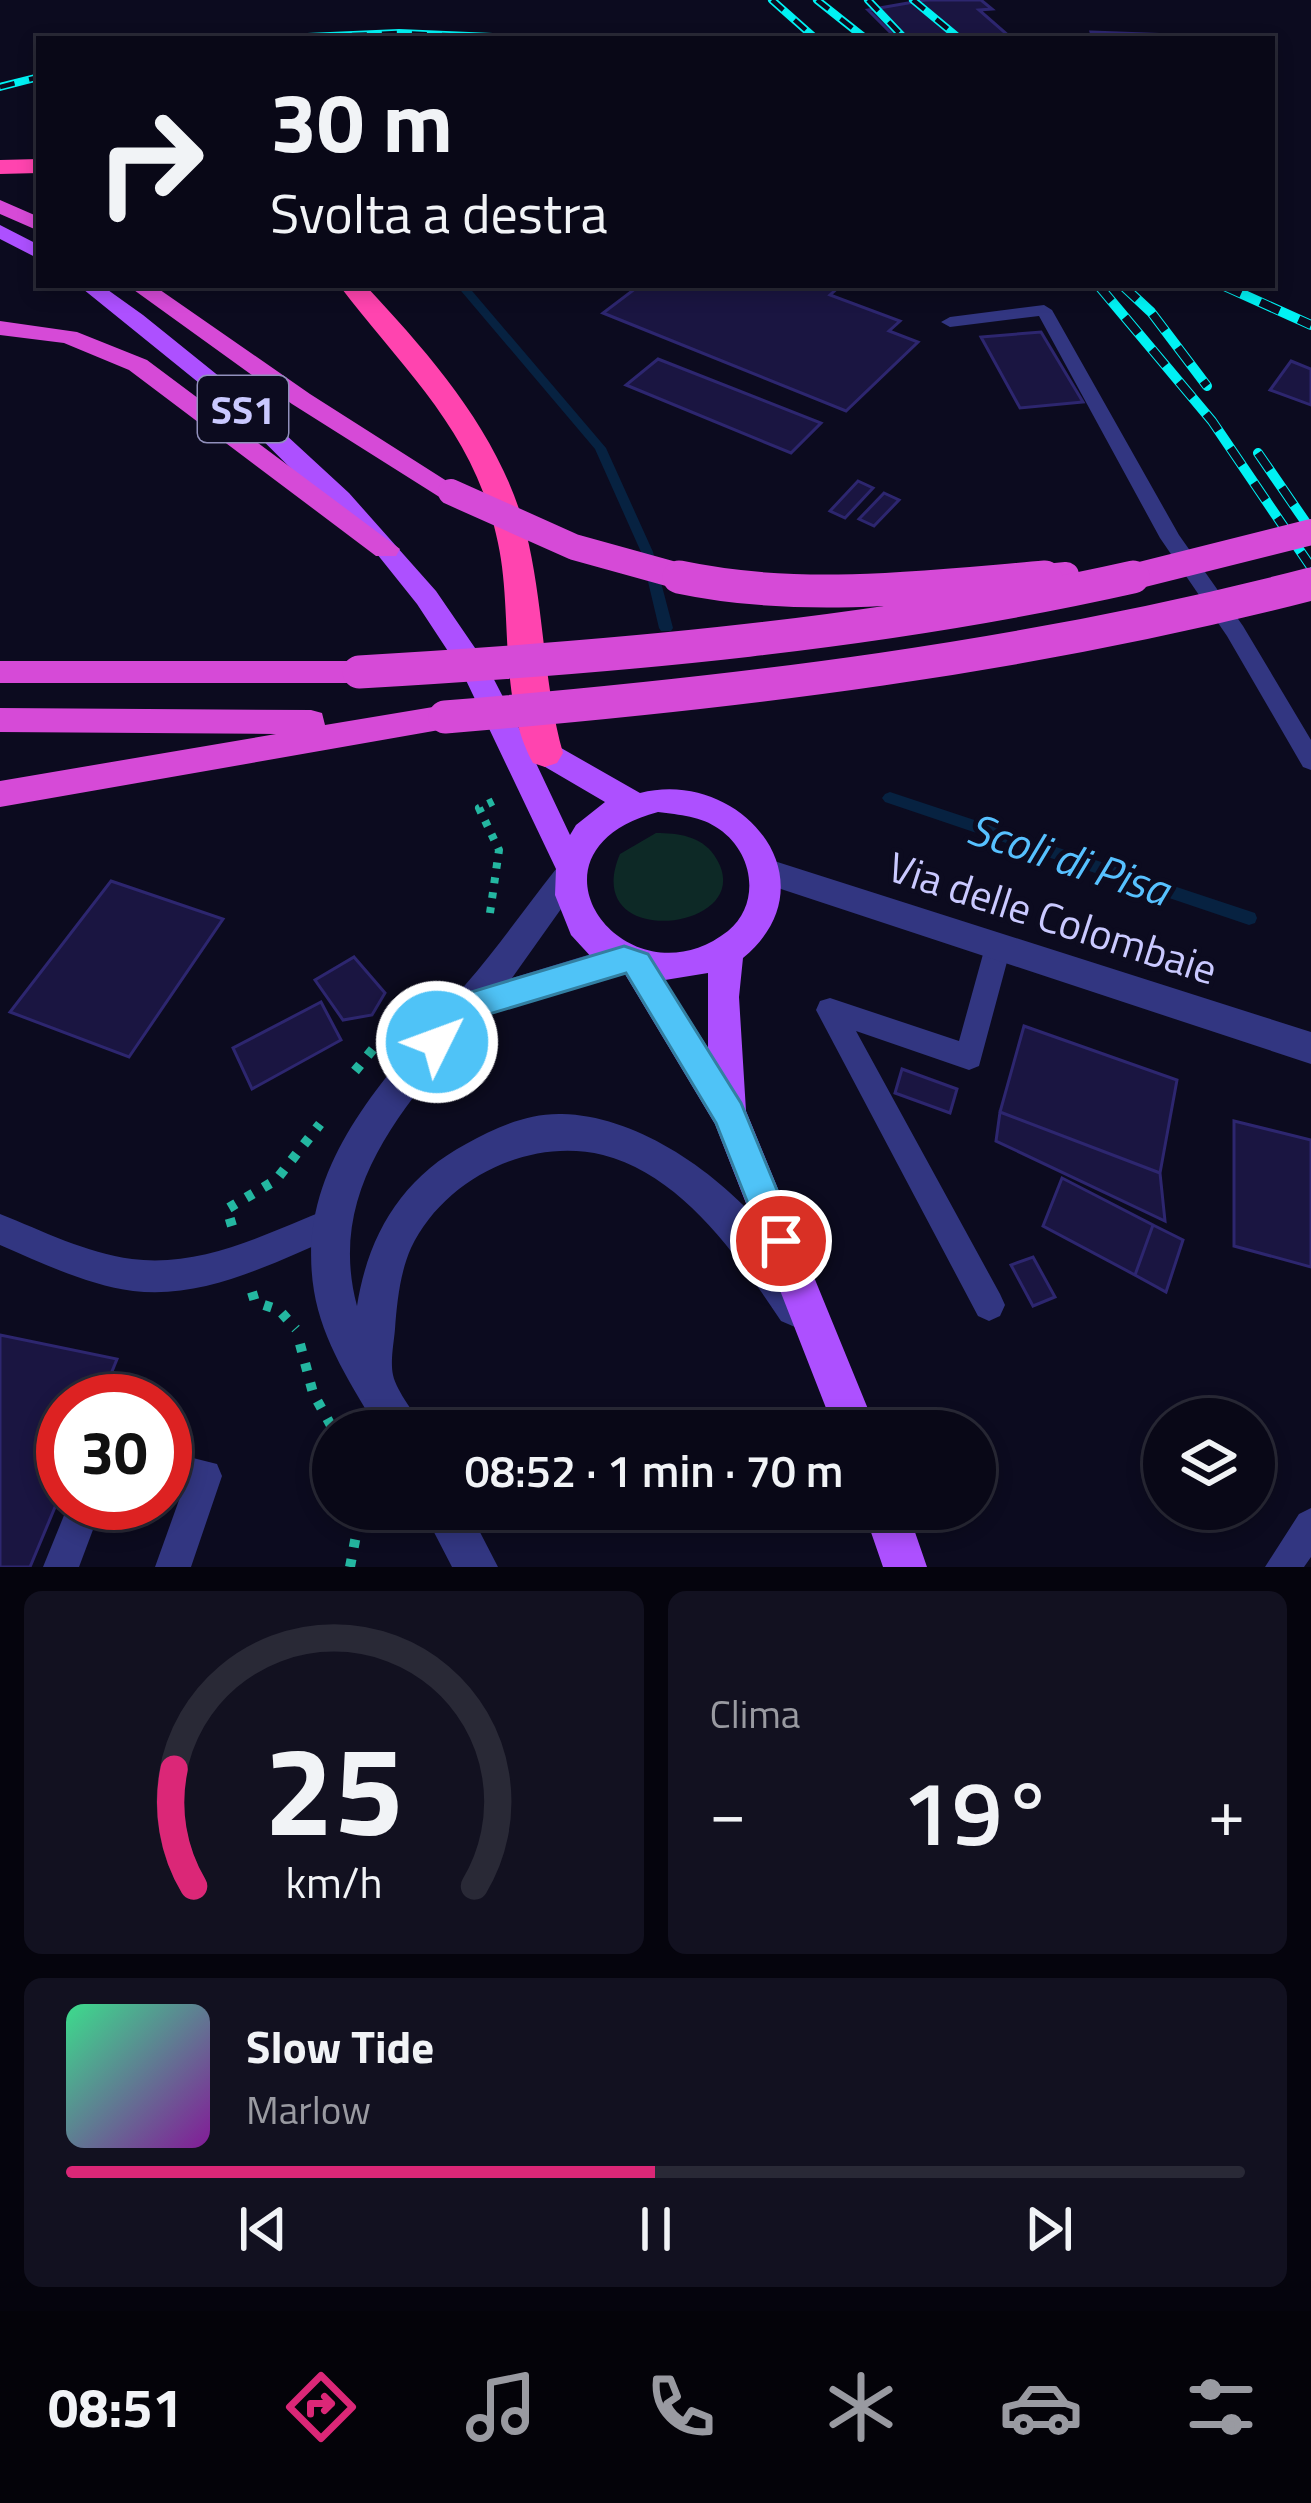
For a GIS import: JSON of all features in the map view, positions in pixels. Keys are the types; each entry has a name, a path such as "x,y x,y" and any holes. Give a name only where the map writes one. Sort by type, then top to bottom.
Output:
{"highway":[{"path":"0,167 36,166"},
{"path":"0,206 36,224"},
{"path":"142,288 316,409 451,492 521,526 618,562 752,589 849,592 1193,564"},
{"path":"354,288 434,382 490,470 514,544 527,681 545,753"},
{"path":"0,328 69,337 138,365 386,549"},
{"path":"0,672 359,672 693,649 916,620 1094,589 1311,532"},
{"path":"0,720 206,724 445,717 773,689 919,670 1060,644 1311,584"},
{"path":"0,660 118,674"},
{"path":"0,794 445,717"}],"main road":[{"path":"0,231 36,251"},
{"name":"SS1","path":"92,288 244,410 386,549 459,643 509,732 569,872 570,902 580,925 599,945 630,961 729,1114 848,1410"},
{"path":"509,732 632,803"},
{"path":"569,872 583,838 632,803 692,801 743,827 759,848 768,872 768,895 760,917 727,952 679,967 630,961"},
{"name":"SS1","path":"727,952 722,997 729,1114"},
{"path":"892,1530 905,1567"}],"street":[{"path":"390,1410 344,1325 334,1292 328,1224 344,1175 382,1108 469,1006 569,872"},
{"name":"Via delle Colombaie","path":"768,872 1311,1048"},
{"path":"469,1006 630,961"},
{"path":"372,1377 378,1299 393,1244 412,1209 478,1154 519,1138 569,1131 635,1146 704,1194 780,1281 832,1368"},
{"path":"456,1530 476,1567"}],"lane":[{"path":"950,322 1044,310 1170,538 1235,631 1311,761"},
{"path":"989,1305 830,1010 969,1057 998,947"},
{"path":"0,1229 73,1262 127,1278 169,1279 206,1273 328,1224"},
{"path":"192,1473 205,1476 192,1513"},
{"path":"1283,1567 1311,1526"},
{"path":"61,1567 75,1530"},
{"path":"173,1567 186,1530"}],"path":[{"path":"484,924 499,875 499,850 479,808 530,785"},
{"path":"353,1074 410,1005"},
{"path":"227,1209 276,1180 301,1154 327,1114"},
{"path":"255,1302 272,1303 286,1313 322,1410"},
{"path":"350,1567 357,1530"}],"green space":[{"path":"656,833 688,837 714,855 723,881 715,901 696,914 670,920 645,918 624,907 614,886 620,854"}],"building":[{"path":"925,0 981,0 992,9 979,10 1009,36 894,36 868,10"},
{"path":"1091,32 1200,36 1092,36"},
{"path":"636,288 838,288 830,295 900,321 889,331 918,342 846,411 603,313"},
{"path":"1041,332 1083,402 1020,408 981,337"},
{"path":"658,359 821,423 791,453 626,385"},
{"path":"1291,361 1311,369 1311,405 1270,390"},
{"path":"858,481 873,488 845,518 830,511"},
{"path":"884,493 899,500 874,526 859,519"},
{"path":"111,881 223,919 129,1057 10,1012"},
{"path":"354,957 385,993 372,1015 343,1020 315,980"},
{"path":"321,1002 341,1040 252,1089 233,1048"},
{"path":"1024,1026 1177,1080 1160,1173 1000,1112"},
{"path":"902,1069 957,1089 950,1113 895,1093"},
{"path":"1000,1112 1160,1173 1165,1221 996,1141"},
{"path":"1234,1121 1311,1140 1311,1267 1234,1246"},
{"path":"1062,1178 1153,1225 1135,1275 1043,1226"},
{"path":"1153,1225 1183,1240 1166,1292 1135,1275"},
{"path":"1033,1257 1055,1297 1033,1306 1011,1265"},
{"path":"0,1335 117,1359 111,1374 36,1374 36,1530 45,1530 30,1567 0,1567"}],"waterway":[{"name":"Scoli di Pisa","path":"464,288 600,448 647,552 666,628"},
{"name":"Scoli di Pisa","path":"890,798 1249,918"}],"railway":[{"path":"772,0 813,36"},
{"path":"817,0 862,36"},
{"path":"868,0 902,36"},
{"path":"913,0 956,36"},
{"path":"330,36 468,36"},
{"path":"0,87 36,78"},
{"path":"1101,288 1212,421 1311,567"},
{"path":"1125,288 1151,312 1207,386"},
{"path":"1229,288 1311,325"},
{"path":"1258,453 1311,530"}],"route":[{"path":"437,1042 469,1006 624,959 637,964 729,1114 781,1241"}]}
